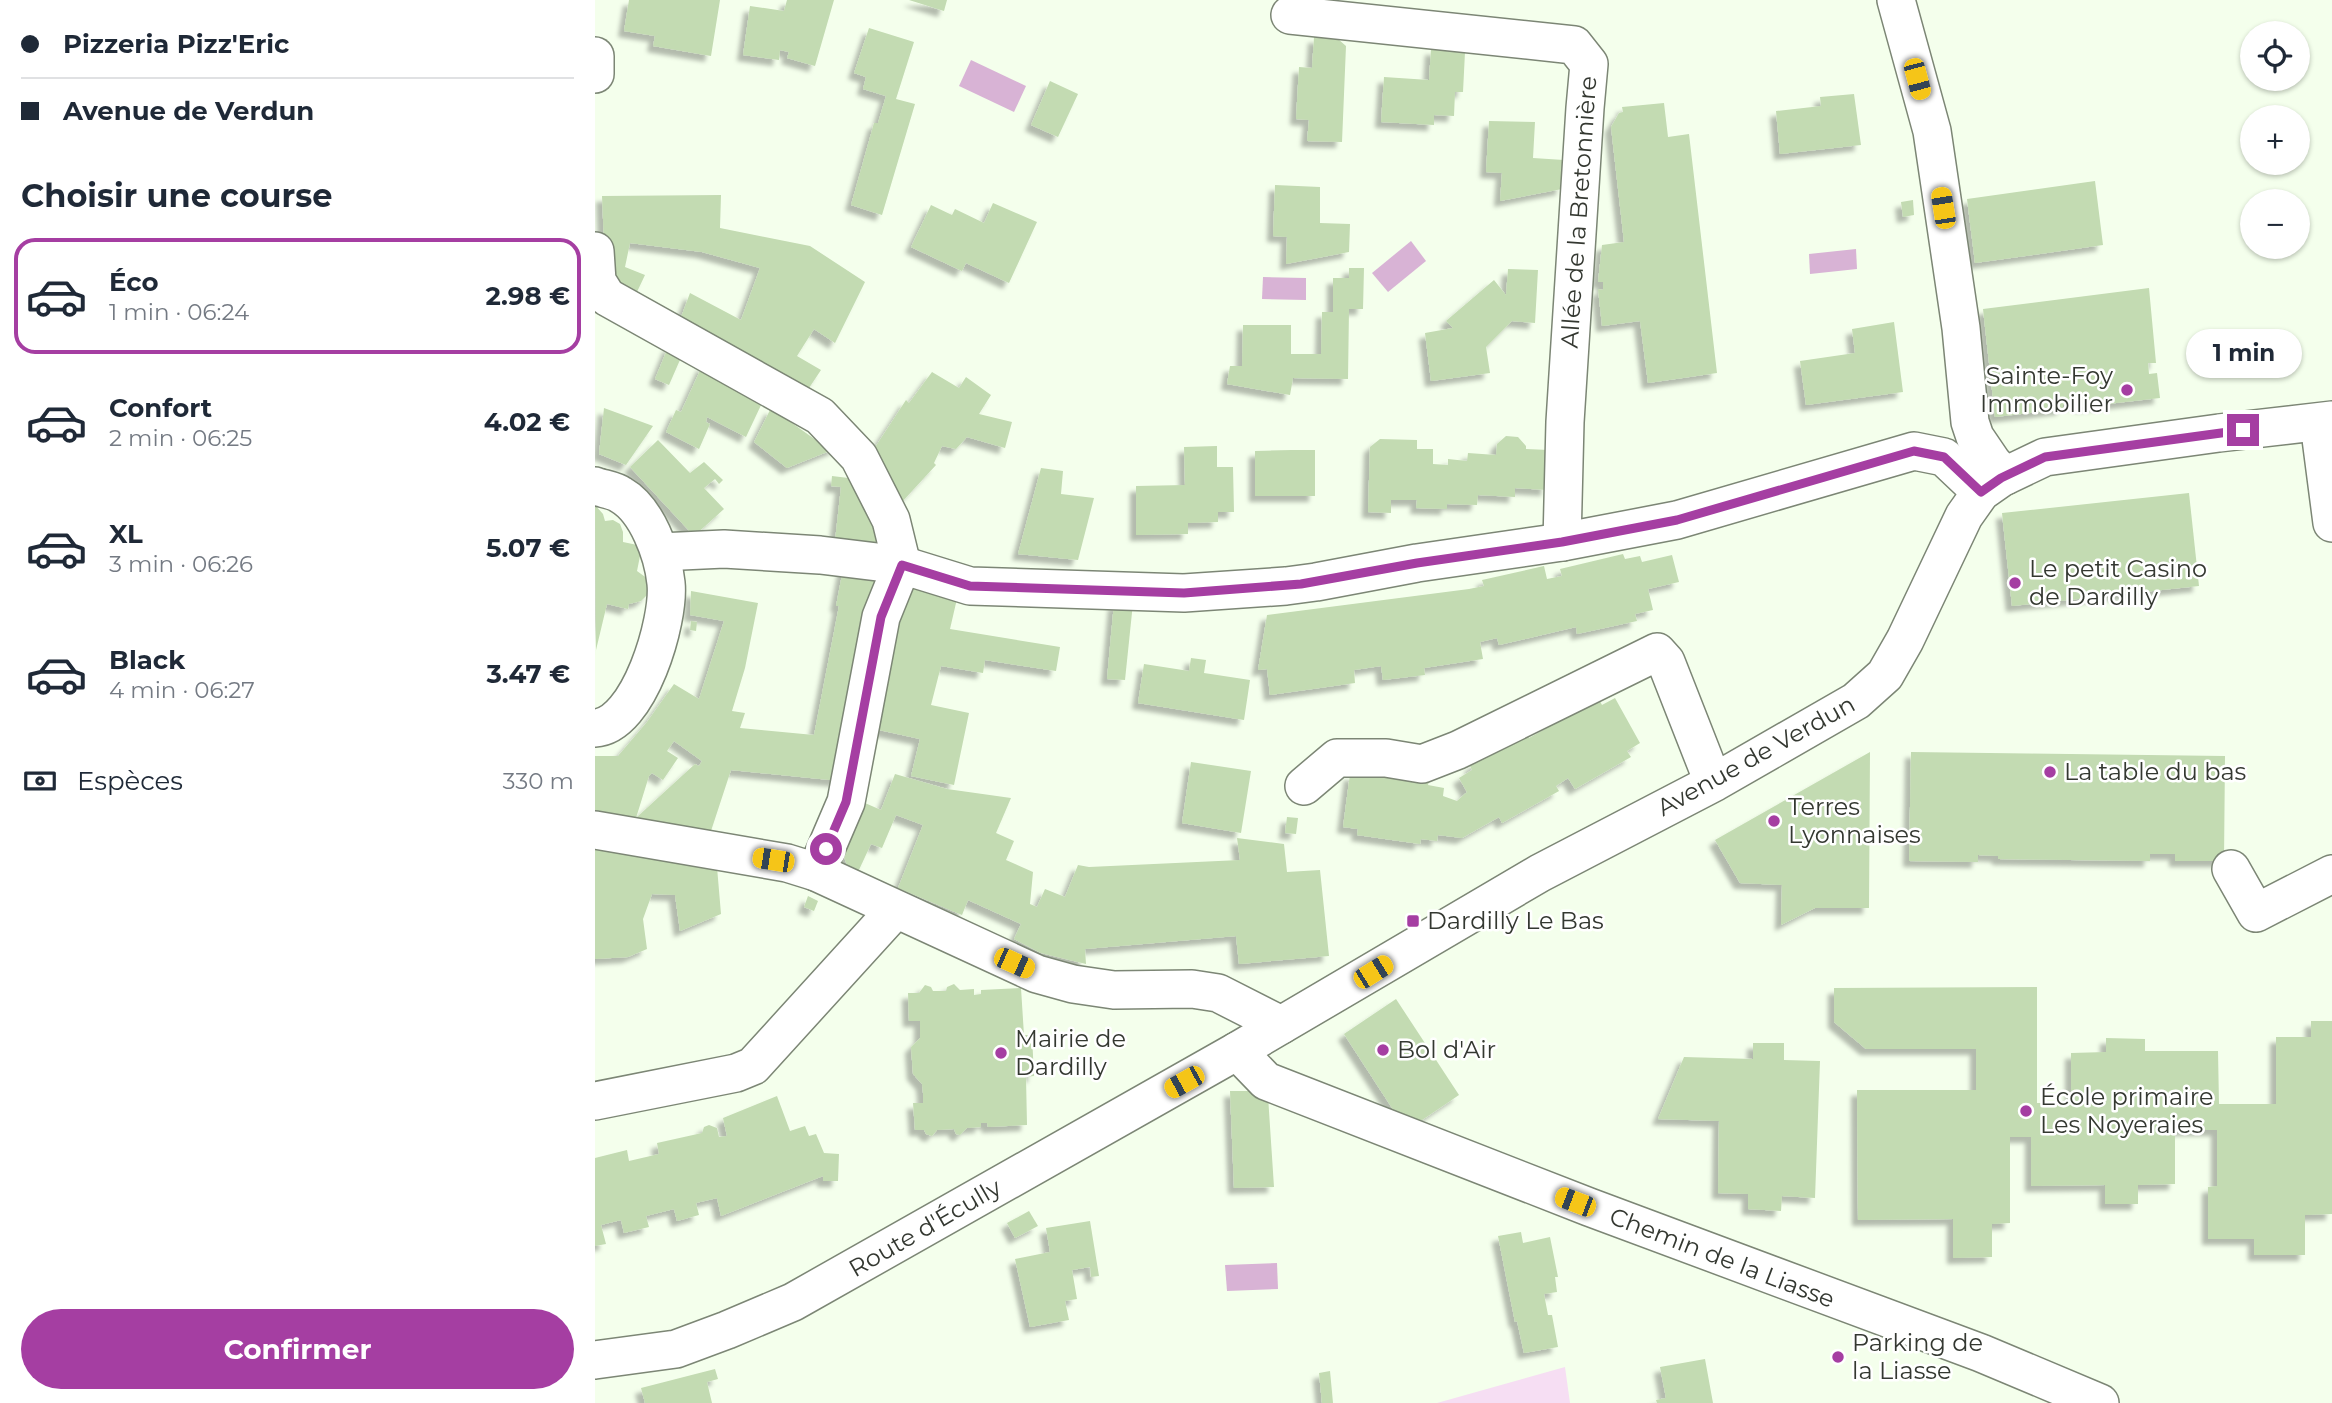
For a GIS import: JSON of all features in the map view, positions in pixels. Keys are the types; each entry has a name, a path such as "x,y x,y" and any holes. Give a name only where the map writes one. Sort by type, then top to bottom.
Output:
{"street":[{"path":"1895,0 1932,131 1964,353 1970,422 1975,437 1992,462 1993,484"},
{"name":"Allée de la Bretonnière","path":"1290,15 1574,46 1589,64 1565,422 1562,542"},
{"path":"595,56 595,74"},
{"path":"595,251 597,281 607,297 820,416 859,457 891,520 902,565 881,617 846,802 816,872"},
{"path":"1944,457 1951,259"},
{"path":"1993,484 2045,457 2325,421 2332,523"},
{"path":"660,552 724,549 820,555 902,565 970,586 1184,593 1286,586 1562,542 1677,520 1914,451 1944,457 1993,484"},
{"name":"Avenue de Verdun","path":"1237,1051 1540,873 1715,782 1856,701 1885,675 1905,640 1964,516 1993,484"},
{"path":"595,486 620,494 635,507 660,552 666,585 664,614 657,647 628,707 616,721 595,728"},
{"path":"1304,786 1337,758 1386,758 1422,764 1458,751 1657,652 1666,663 1708,769"},
{"path":"595,830 773,860 816,872 1037,974 1073,984 1114,990 1192,989 1218,993 1281,1025"},
{"path":"2231,869 2256,913 2332,874"},
{"path":"595,1101 736,1073 753,1066 895,910"},
{"name":"Route d'Écully","path":"595,1360 676,1349 727,1331 793,1302 1237,1051"},
{"name":"Chemin de la Liasse","path":"1237,1051 1266,1081 1589,1207 1981,1353 2100,1403"},
{"path":"595,1380 647,1366 676,1349"}],"shaded area":[{"path":"971,60 1026,86 1014,112 959,86"},
{"path":"1411,241 1426,261 1388,292 1372,273"},
{"path":"1856,249 1857,269 1810,274 1809,254"},
{"path":"1263,277 1306,278 1306,300 1262,299"},
{"path":"1277,1263 1278,1289 1227,1291 1225,1265"},
{"path":"1565,1367 1570,1403 1437,1403"}],"building":[{"path":"629,0 720,0 711,56 653,46 655,36 624,31"},
{"path":"787,0 834,0 815,66 787,58 789,52 780,50 779,60 743,55 750,6 784,11"},
{"path":"909,0 947,0 944,11"},
{"path":"869,28 914,42 896,99 915,104 882,215 851,205 874,123 878,123 886,96 863,89 866,77 854,73"},
{"path":"1314,37 1338,39 1346,46 1342,142 1307,141 1309,120 1296,119 1299,67 1312,68"},
{"path":"1431,49 1465,52 1463,92 1455,92 1454,116 1434,115 1434,125 1381,122 1384,77 1429,80"},
{"path":"1050,81 1078,94 1058,137 1031,125"},
{"path":"1854,94 1861,145 1780,154 1776,111 1821,106 1820,97"},
{"path":"1664,103 1668,137 1689,134 1717,373 1648,383 1640,321 1602,326 1598,289 1603,290 1603,282 1598,282 1602,245 1624,242 1611,127 1619,113 1623,112 1622,107"},
{"path":"1489,121 1535,122 1533,158 1564,160 1562,189 1500,201 1502,173 1486,172"},
{"path":"2095,181 2103,245 1975,263 1967,199"},
{"path":"1275,185 1320,187 1320,223 1350,224 1349,252 1286,264 1287,237 1273,236"},
{"path":"721,195 720,228 810,246 865,282 835,343 814,329 797,356 821,370 805,394 680,320 690,293 741,320 760,268 702,252 630,243 625,267 645,275 636,294 612,282 605,265 602,196"},
{"path":"1913,200 1914,215 1903,217 1901,202"},
{"path":"993,203 1037,222 1009,283 966,263 962,271 911,247 931,205 952,215 955,209 984,223"},
{"path":"1349,268 1364,268 1363,309 1349,309 1348,379 1293,378 1290,395 1227,384 1230,366 1242,366 1243,325 1291,325 1291,354 1321,354 1322,312 1333,312 1333,278 1349,278"},
{"path":"1508,269 1538,270 1535,323 1512,321 1486,347 1490,373 1431,381 1425,333 1453,328 1446,321 1494,280 1506,295"},
{"path":"2149,288 2156,363 2148,363 2149,374 2157,373 2160,398 2081,407 2080,403 2063,405 2063,409 1995,417 1983,309"},
{"path":"1894,322 1903,392 1806,405 1800,361 1855,353 1852,329"},
{"path":"669,345 683,353 669,385 655,379"},
{"path":"703,364 762,403 746,437 707,417 706,422 710,424 699,449 666,432 676,410 681,412"},
{"path":"932,372 959,388 966,377 991,395 979,414 1012,422 1005,448 967,437 956,449 942,446 934,463 936,465 901,503 872,452 906,400 909,403"},
{"path":"604,408 653,426 626,465 599,454"},
{"path":"771,408 820,443 825,437 837,448 787,468 754,442"},
{"path":"1506,436 1518,437 1526,449 1549,450 1547,490 1515,488 1515,497 1478,495 1477,505 1447,504 1447,509 1416,508 1417,500 1391,500 1391,513 1368,512 1370,447 1380,439 1417,440 1417,449 1433,449 1433,464 1448,465 1448,459 1467,461 1468,453 1496,455 1497,444"},
{"path":"658,440 690,473 704,462 723,480 719,484 715,479 704,488 724,509 694,536 630,467"},
{"path":"1217,446 1217,467 1233,467 1234,512 1218,512 1218,522 1188,523 1188,534 1136,535 1136,486 1185,485 1184,447"},
{"path":"1315,450 1315,496 1255,496 1255,451"},
{"path":"1041,468 1063,471 1061,494 1094,498 1078,560 1018,554"},
{"path":"832,476 865,480 886,553 834,550 841,487 831,486"},
{"path":"2189,493 2199,586 2012,606 2002,513"},
{"path":"595,505 605,521 613,520 620,524 623,542 642,546 637,571 648,579 648,594 641,601 629,604 628,609 607,604 596,650"},
{"path":"1623,554 1625,559 1640,556 1642,562 1672,555 1679,582 1648,589 1653,610 1635,614 1637,621 1577,634 1576,627 1499,645 1497,638 1480,642 1483,659 1424,668 1425,675 1383,680 1381,666 1354,670 1355,683 1270,695 1267,669 1258,670 1267,615 1469,589 1484,586 1482,580 1544,566 1547,579 1562,576 1560,569"},
{"path":"844,564 886,567 840,781 731,770 710,834 595,813 595,756 618,756 674,684 699,699 724,621 690,615 691,591 758,603 745,668 732,711 745,713 740,728 814,735 839,606 836,606","holes":["674,741 702,761 699,766 695,764 636,818 649,776 652,773 663,780 678,758 667,751"]},
{"path":"912,586 959,590 950,629 1060,647 1056,671 985,660 983,673 941,666 931,705 969,713 954,785 911,776 920,739 870,728 890,633"},
{"path":"1114,603 1133,603 1125,680 1107,679"},
{"path":"691,621 697,622 696,631 690,630"},
{"path":"1191,658 1206,660 1204,673 1250,680 1244,720 1138,703 1144,664 1189,671"},
{"path":"1615,698 1640,743 1627,751 1631,757 1575,789 1568,778 1556,786 1559,791 1502,823 1499,817 1462,838 1438,835 1437,841 1421,839 1420,844 1357,835 1358,829 1343,827 1350,774 1366,777 1367,769 1430,779 1428,785 1444,788 1443,796 1457,801 1467,792 1459,778 1472,770 1470,766 1527,733 1529,738 1599,699 1602,705"},
{"path":"1870,752 1869,908 1815,908 1781,925 1782,885 1740,883 1715,840"},
{"path":"1911,752 2225,756 2224,861 2175,861 2175,854 2150,854 2150,861 1998,859 1998,856 1978,855 1978,862 1909,861"},
{"path":"1191,762 1251,771 1241,833 1182,823"},
{"path":"895,774 947,789 1011,798 996,833 1014,841 1006,860 1033,872 1030,904 1037,907 1045,889 1065,897 1078,865 1089,867 1240,860 1237,838 1284,844 1287,872 1320,870 1329,956 1239,964 1236,936 1085,949 1086,964 1041,953 1014,939 1021,924 968,900 962,915 898,888 923,825 896,815 882,848 871,844 858,872 848,868 843,854 865,803 881,810"},
{"path":"1287,817 1298,818 1296,834 1285,833"},
{"path":"595,846 682,864 717,867 721,914 680,931 675,895 652,894 643,919 647,949 628,957 595,959"},
{"path":"808,896 818,901 814,911 804,907"},
{"path":"954,984 960,990 974,989 974,995 981,994 981,990 1021,988 1024,1035 1032,1035 1034,1076 1026,1077 1027,1125 988,1127 987,1123 981,1123 981,1127 967,1128 960,1135 956,1134 954,1129 937,1130 932,1136 924,1130 915,1130 913,1103 923,1103 923,1093 922,1084 913,1074 911,1047 920,1038 920,1021 909,1021 908,993 919,993 925,985 933,991 946,991 947,987"},
{"path":"2037,987 2037,1103 2071,1103 2071,1053 2106,1052 2106,1038 2145,1039 2145,1051 2218,1051 2219,1104 2276,1104 2276,1037 2311,1037 2311,1021 2332,1021 2332,1214 2305,1215 2305,1255 2254,1255 2254,1239 2208,1239 2208,1187 2217,1186 2217,1130 2175,1130 2175,1184 2138,1185 2138,1204 2105,1204 2105,1185 2031,1186 2031,1137 2010,1137 2010,1223 1992,1224 1992,1257 1953,1258 1953,1219 1858,1220 1857,1090 1976,1090 1976,1049 1866,1049 1834,1022 1834,988"},
{"path":"1396,999 1459,1095 1419,1122 1394,1111 1344,1034"},
{"path":"1753,1043 1784,1043 1784,1060 1820,1061 1815,1198 1782,1196 1781,1211 1748,1209 1748,1194 1718,1193 1719,1121 1658,1119 1684,1057 1753,1059"},
{"path":"1230,1091 1255,1091 1255,1097 1268,1096 1274,1187 1234,1188"},
{"path":"777,1096 790,1131 805,1126 809,1136 816,1134 824,1153 839,1154 838,1181 823,1181 823,1176 721,1216 717,1198 696,1203 699,1215 677,1221 674,1209 646,1216 649,1227 624,1233 621,1220 601,1225 606,1244 595,1246 595,1158 627,1150 629,1161 659,1154 657,1143 702,1133 704,1127 709,1125 717,1128 719,1137 727,1136 723,1118"},
{"path":"1029,1211 1038,1226 1015,1238 1007,1223"},
{"path":"1090,1221 1099,1276 1091,1277 1090,1267 1072,1270 1077,1299 1065,1301 1069,1320 1030,1327 1015,1259 1050,1252 1046,1228"},
{"path":"1521,1232 1523,1243 1550,1237 1558,1277 1555,1277 1557,1292 1544,1294 1548,1315 1552,1315 1558,1347 1524,1353 1498,1236"},
{"path":"1705,1359 1713,1403 1657,1403 1656,1400 1666,1398 1660,1367"},
{"path":"715,1369 718,1379 707,1382 712,1403 645,1403 641,1388"},
{"path":"1330,1371 1333,1403 1322,1403 1319,1373"}],"place":[{"name":"Sainte-Foy Immobilier","path":"2127,390"},
{"name":"Le petit Casino de Dardilly","path":"2015,583"},
{"name":"La table du bas","path":"2050,772"},
{"name":"Terres Lyonnaises","path":"1774,821"},
{"name":"Dardilly Le Bas","path":"1413,921"},
{"name":"Bol d'Air","path":"1383,1050"},
{"name":"Mairie de Dardilly","path":"1001,1053"},
{"name":"École primaire Les Noyeraies","path":"2026,1111"},
{"name":"Parking de la Liasse","path":"1838,1357"}],"route":[{"path":"826,849 846,802 881,617 902,565 970,586 1184,593 1286,586 1562,542 1677,520 1914,451 1944,457 1981,492 2001,478 2045,457 2243,430"}]}
